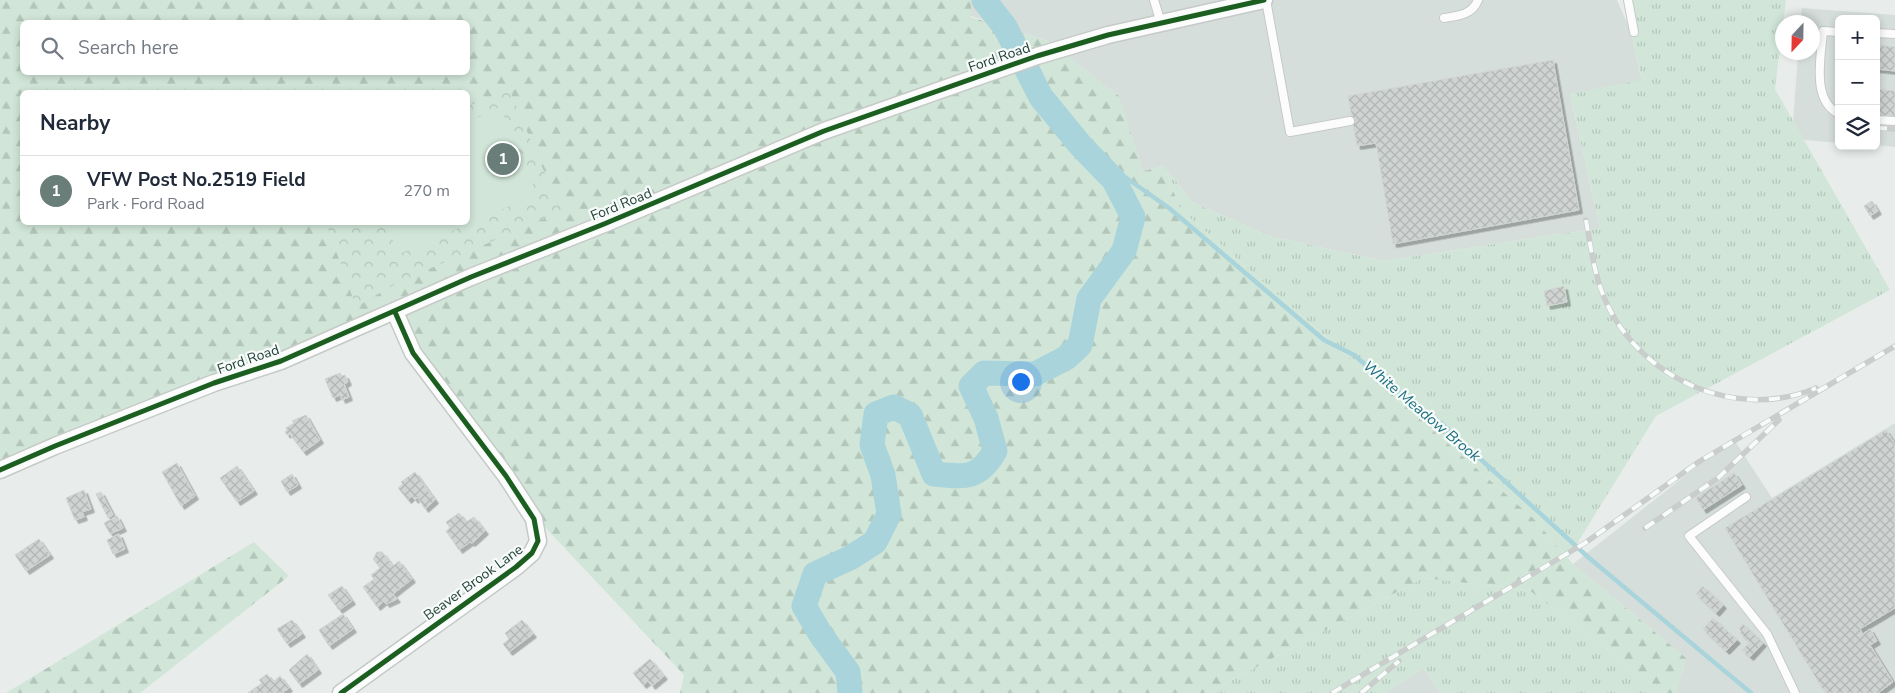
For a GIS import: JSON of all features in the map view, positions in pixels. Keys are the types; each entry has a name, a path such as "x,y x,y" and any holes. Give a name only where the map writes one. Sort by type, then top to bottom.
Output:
{"street":[{"name":"Ford Road","path":"0,470 205,386 280,361 394,312 471,276 604,224 824,131 1037,56 1161,23 1265,0"},
{"name":"Beaver Brook Lane","path":"341,693 516,567 532,553 538,541 534,519 506,476 413,353 394,312"}],"lane":[{"path":"1154,0 1161,23"},
{"path":"1265,0 1290,132 1350,121"},
{"path":"1444,18 1466,14 1472,10 1478,0"},
{"path":"1628,0 1634,32"},
{"path":"1835,32 1823,31 1820,73 1822,95 1829,109 1835,112"},
{"path":"1880,33 1895,34"},
{"path":"1880,120 1895,121"},
{"path":"1746,497 1689,536 1767,634 1795,693"}],"shaded area":[{"path":"971,0 1617,0 1631,32 1642,81 1570,94 1600,228 1383,261 1269,236 1192,202 1164,166 1143,171 1118,96 1048,41 971,16"},
{"path":"1802,8 1895,15 1895,147 1880,145 1880,15 1835,15 1835,143 1804,140 1793,122 1797,60 1820,60 1820,15 1801,15"},
{"path":"1895,423 1895,693 1676,693 1686,658 1573,564 1733,438 1772,498"},
{"path":"1424,668 1440,693 1384,693"}],"green space":[{"path":"0,0 971,0 971,17 1048,41 1119,96 1143,171 1164,166 1180,209 1533,518 1573,564 1686,658 1676,693 1665,693 1529,590 1423,578 1208,693 680,693 684,675 541,523 389,309 0,470"},
{"path":"1631,0 1786,0 1784,15 1775,15 1775,60 1779,60 1775,89 1890,290 1656,416 1568,558 1533,518 1180,209 1164,166 1192,202 1269,236 1383,261 1600,228 1570,94 1642,80 1631,32"},
{"path":"509,89 561,211 397,283 356,307 327,225 470,225 470,105"},
{"path":"500,107 537,194 470,223 470,121"},
{"path":"386,225 466,225 399,254"},
{"path":"254,542 289,576 140,693 6,693"},
{"path":"1423,578 1529,590 1665,693 1440,693 1424,668 1384,693 1208,693"}],"building":[{"path":"1880,45 1895,47 1895,71 1880,69"},
{"path":"1553,60 1579,210 1393,244 1376,143 1357,146 1348,96"},
{"path":"1880,89 1895,91 1895,117 1880,115"},
{"path":"1872,201 1878,211 1870,216 1864,206"},
{"path":"1564,286 1567,302 1547,306 1544,291"},
{"path":"340,373 342,376 345,375 348,382 344,384 349,397 342,400 340,395 333,398 325,379"},
{"path":"306,415 320,440 303,452 289,433 287,435 285,432 286,428 294,423 292,421"},
{"path":"1886,430 1895,444 1895,608 1860,629 1863,634 1870,629 1877,641 1870,645 1893,682 1878,693 1825,693 1725,528"},
{"path":"177,463 195,496 181,506 162,472"},
{"path":"237,466 254,491 237,502 220,478"},
{"path":"415,472 435,500 425,509 417,497 415,500 412,496 408,500 398,488 403,484 401,482"},
{"path":"1734,473 1742,485 1703,510 1696,498"},
{"path":"292,474 298,485 287,492 281,481"},
{"path":"84,490 91,509 82,512 84,517 75,520 66,498"},
{"path":"101,492 113,515 108,518 96,494"},
{"path":"459,513 466,522 474,517 485,531 472,543 470,542 459,550 446,531 450,528 446,522"},
{"path":"117,516 123,528 110,534 104,523"},
{"path":"119,534 125,549 113,554 107,540"},
{"path":"39,539 50,555 26,571 15,555"},
{"path":"377,552 382,552 393,566 399,561 412,579 393,594 397,599 386,604 384,601 377,607 363,587 374,579 371,575 380,568 373,559"},
{"path":"342,586 352,601 339,610 328,595"},
{"path":"1703,586 1723,605 1716,613 1696,594"},
{"path":"343,614 353,629 329,646 319,630"},
{"path":"1713,618 1737,640 1726,651 1703,629"},
{"path":"292,620 302,634 287,644 277,629"},
{"path":"522,620 533,634 509,652 503,644 509,639 505,633"},
{"path":"1743,624 1763,643 1750,657 1742,650 1750,642 1740,633 1739,629"},
{"path":"307,654 318,670 299,684 289,670"},
{"path":"650,659 664,676 652,686 648,681 643,685 633,673"},
{"path":"267,674 273,682 280,676 289,688 282,693 248,693 262,683 259,680"}],"waterway":[{"path":"850,693 848,672 821,635 804,606 815,574 850,558 875,542 889,514 883,475 872,445 876,414 894,407 910,415 934,474 962,476 976,472 983,467 995,451 986,418 971,386 984,373 1035,374 1066,358 1080,345 1089,299 1124,251 1133,217 1114,180 1081,146 1041,97 1005,27 984,0"},
{"name":"White Meadow Brook","path":"1081,146 1169,208 1324,340 1354,355 1417,408 1442,424 1588,557 1751,693"}],"railway":[{"path":"1880,128 1895,129"},
{"path":"1586,220 1597,276 1609,308 1625,334 1646,356 1670,374 1697,388 1726,396 1756,400 1786,397 1816,388"},
{"path":"1332,693 1585,543 1700,461 1895,346"},
{"path":"1645,528 1718,478 1779,420"},
{"path":"1361,693 1399,661"}],"cycle path":[{"path":"0,470 55,446 214,383 281,361 471,277 604,224 824,131 1037,56 1108,35 1264,0"},
{"path":"341,693 516,567 532,553 538,541 534,519 506,476 413,353 395,312"}],"place":[{"name":"VFW Post No.2519 Field","path":"503,159"}]}
